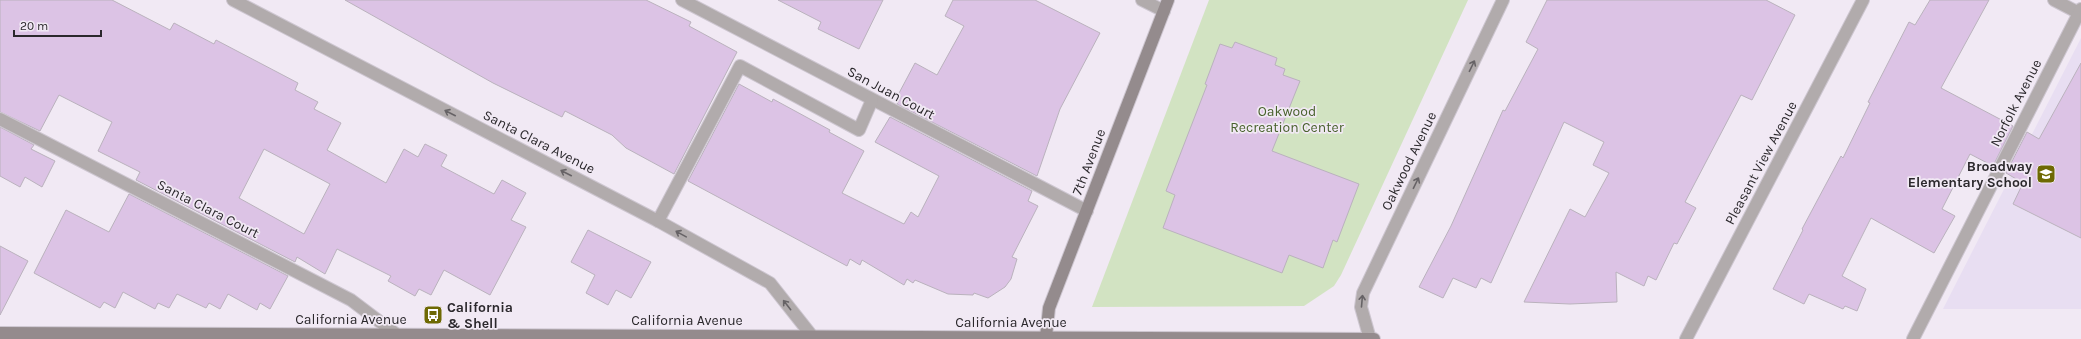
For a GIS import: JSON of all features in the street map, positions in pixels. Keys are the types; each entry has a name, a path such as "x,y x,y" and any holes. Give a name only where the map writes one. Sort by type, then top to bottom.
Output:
{"street":[{"name":"Santa Clara Avenue","path":"233,0 658,221 770,283 812,336"},
{"name":"San Juan Court","path":"682,0 1086,211"},
{"path":"1142,0 1166,6"},
{"name":"Oakwood Avenue","path":"1370,339 1361,307 1363,293 1503,0"},
{"name":"Pleasant View Avenue","path":"1686,339 1863,0"},
{"path":"2054,0 2080,11"},
{"name":"7th Avenue","path":"1046,337 1049,308 1166,6"},
{"name":"Norfolk Avenue","path":"1913,339 2080,11"},
{"path":"658,221 740,66 859,130 872,100"},
{"name":"Santa Clara Court","path":"0,119 352,300 396,337"},
{"name":"California Avenue","path":"0,333 396,337 812,336 1374,339"}],"shaded area":[{"name":"Broadway Elementary School","path":"2081,38 2081,309 1943,309"}],"green space":[{"name":"Oakwood Recreation Center","path":"1209,0 1468,0 1341,275 1334,286 1304,306 1092,307"}],"building":[{"path":"0,0 112,0 170,30 174,23 214,44 216,40 298,83 295,90 318,102 314,109 341,123 327,150 386,183 404,149 418,157 425,144 447,155 441,166 494,194 502,180 526,193 511,220 526,227 490,295 444,270 431,295 419,289 415,296 388,281 391,276 337,249 325,274 297,257 295,262 136,180 140,172 98,151 112,122 59,95 40,131 0,112","holes":["264,149 330,184 304,234 239,198"]},
{"path":"345,0 646,0 691,22 689,26 737,52 674,174 626,148 612,135 565,111 562,117 493,83"},
{"path":"778,0 883,0 859,49 818,29 821,22"},
{"path":"953,0 1035,0 1100,33 1060,109 1037,176 897,104 901,96 898,95 915,63 937,75 964,26 945,16"},
{"path":"1547,0 1766,0 1795,15 1752,100 1741,95 1685,202 1696,208 1677,244 1674,243 1656,280 1648,276 1644,286 1616,272 1617,302 1570,304 1524,302 1570,209 1585,217 1609,173 1593,165 1604,142 1564,122 1491,283 1481,278 1476,288 1453,278 1443,298 1419,287 1451,226 1503,110 1505,111 1538,49 1526,42"},
{"path":"1930,0 1989,0 1941,88 2013,126 1993,166 1970,154 1942,209 1955,216 1934,253 1871,218 1842,276 1866,289 1857,311 1845,306 1843,309 1809,294 1804,304 1773,289 1803,230 1802,229 1841,156 1843,158 1870,103 1868,102 1909,22 1915,25"},
{"path":"1235,42 1277,58 1275,65 1285,69 1283,75 1300,81 1272,151 1359,184 1337,242 1333,240 1323,268 1289,255 1282,273 1163,228 1175,195 1166,191 1207,85 1205,84 1220,44 1232,48"},
{"path":"2081,63 2081,238 2013,204 2023,183 2006,173 2027,132 2039,139"},
{"path":"739,84 772,102 773,99 830,130 829,132 864,151 842,193 904,224 911,212 918,217 939,176 875,142 890,117 1032,191 1028,201 1038,206 1012,257 1017,259 1011,279 1005,287 988,298 974,293 973,295 948,294 915,280 913,283 907,279 904,285 862,260 860,265 850,259 847,266 688,181"},
{"path":"0,127 34,145 31,149 55,161 42,187 25,177 20,187 0,176"},
{"path":"129,194 288,276 270,309 260,303 257,310 228,294 220,309 209,303 206,308 177,294 169,308 158,303 155,309 123,292 115,308 104,302 100,308 34,273 66,210 109,232"},
{"path":"588,230 651,262 631,298 616,290 608,305 586,293 595,275 571,262"},
{"path":"0,246 28,261 0,315"}],"place":[{"name":"Broadway Elementary School","path":"2046,174"},
{"name":"California & Shell","path":"433,315"}]}
